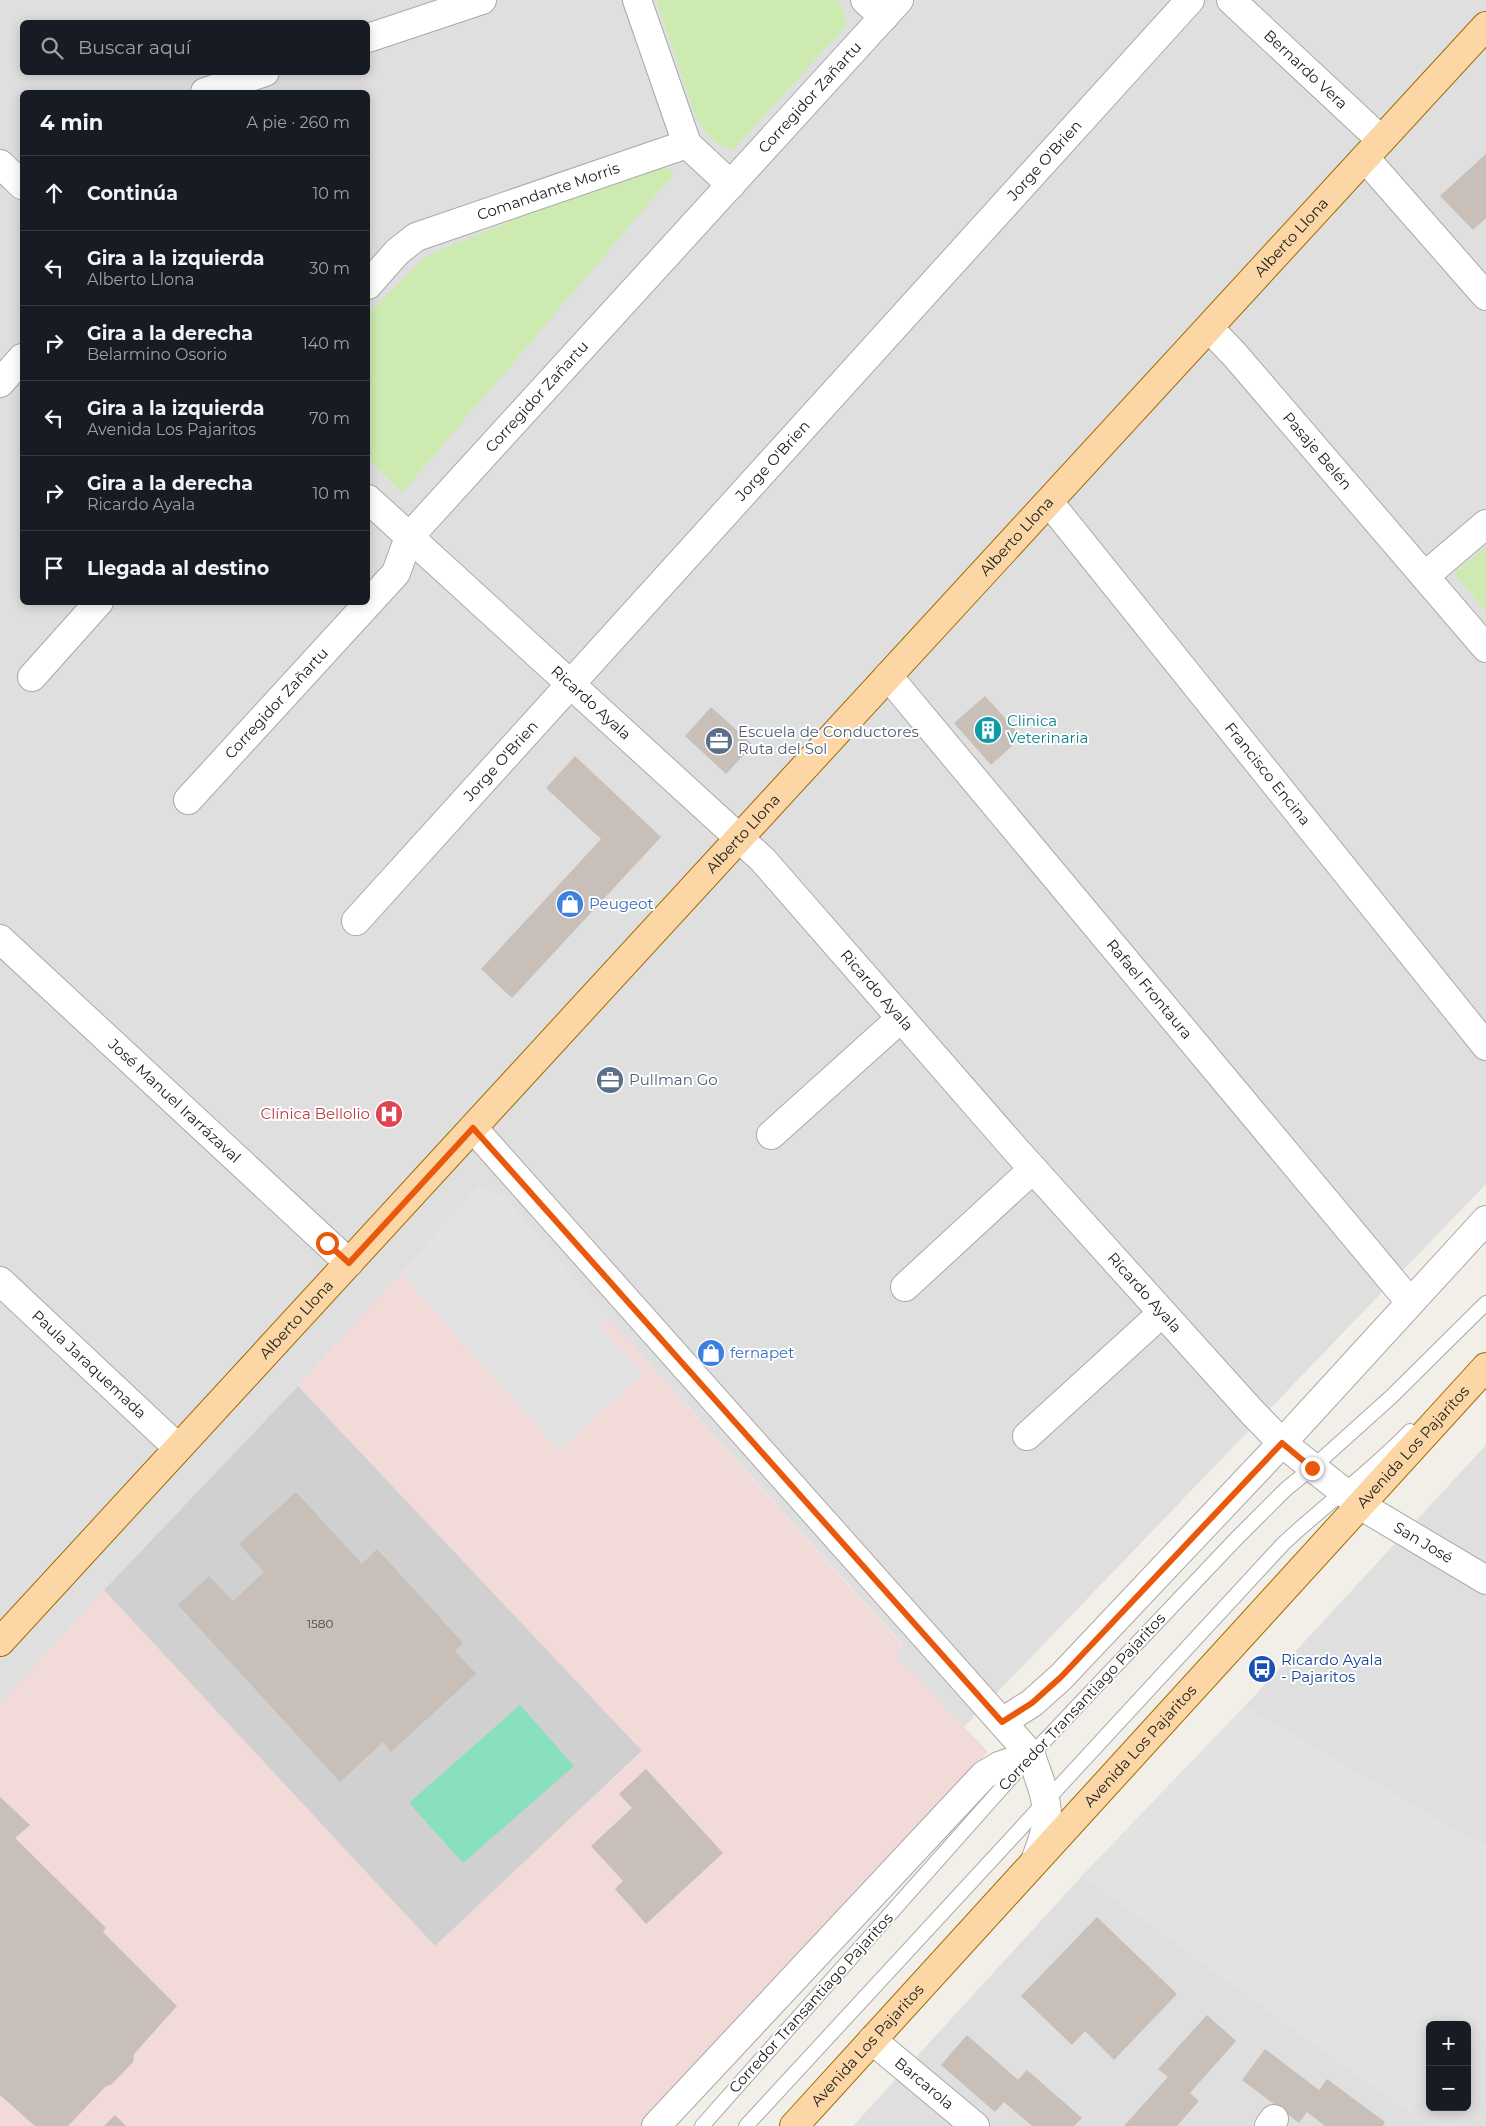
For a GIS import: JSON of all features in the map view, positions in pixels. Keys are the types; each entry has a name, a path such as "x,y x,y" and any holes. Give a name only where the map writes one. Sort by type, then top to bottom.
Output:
{"main road":[{"name":"Alberto Llona","path":"0,1642 1486,26"},
{"name":"Avenida Los Pajaritos","path":"794,2126 1035,1862 1352,1498 1486,1367"}],"street":[{"path":"370,37 482,0"},
{"path":"637,0 687,144 731,185"},
{"name":"Jorge O'Brien","path":"356,921 1190,0"},
{"name":"Bernardo Vera","path":"1231,0 1373,149 1486,296"},
{"name":"Corregidor Zañartu","path":"370,601 396,573 410,537 731,185 883,6"},
{"path":"211,90 256,75"},
{"name":"Comandante Morris","path":"370,283 397,252 416,237 687,144"},
{"path":"0,164 20,183"},
{"name":"Pasaje Belén","path":"1209,328 1234,354 1486,648"},
{"path":"0,383 20,360"},
{"name":"Ricardo Ayala","path":"370,501 763,860 1033,1169 1282,1443 1352,1498"},
{"name":"Francisco Encina","path":"1048,502 1486,1046"},
{"path":"1425,576 1486,524"},
{"path":"32,677 96,605"},
{"name":"Corregidor Zañartu","path":"188,800 367,605"},
{"name":"Rafael Frontaura","path":"888,676 1410,1302"},
{"name":"José Manuel Irarrázaval","path":"0,938 349,1263"},
{"path":"771,1136 901,1018"},
{"path":"473,1128 1031,1754 1045,1801 1047,1816 1044,1834 1035,1862"},
{"path":"905,1287 1033,1169"},
{"path":"1002,1722 1032,1703 1061,1677 1282,1443 1486,1220"},
{"name":"Paula Jaraquemada","path":"0,1281 178,1448"},
{"path":"1027,1436 1162,1313"},
{"name":"San José","path":"1352,1498 1486,1580"},
{"path":"656,2126 984,1775 999,1766 1031,1754"},
{"name":"Barcarola","path":"872,2040 975,2126"}],"lane":[{"name":"Corredor Transantiago Pajaritos","path":"702,2126 1031,1754 1286,1489 1391,1397 1486,1303"},
{"path":"746,2126 1283,1544 1312,1516 1352,1498 1403,1439 1486,1351"}],"shaded area":[{"path":"0,0 1486,0 1486,1184 964,1727 895,1655 903,1645 609,1319 504,1196 480,1186 298,1386 104,1590 0,1704"},
{"path":"480,1186 504,1196 609,1319 903,1646 895,1655 988,1752 643,2126 0,2126 0,1704 104,1590 435,1945 642,1752 298,1386"},
{"path":"480,1186 504,1196 609,1319 602,1328 643,1374 559,1451 401,1274"},
{"path":"298,1386 642,1751 435,1946 104,1590"},
{"path":"1486,1445 1486,2126 853,2126 1082,1876 1245,1706"},
{"path":"1245,1706 1486,1847 1486,2036 1471,2050 1471,2021 1426,2021 1426,2096 1409,2113 1082,1876"}],"green space":[{"path":"656,0 836,0 843,7 846,26 733,150 725,148 714,141 705,131 694,112"},
{"path":"659,160 674,174 402,493 370,460 370,312 424,257"},
{"path":"1486,547 1486,612 1454,573"},
{"path":"520,1705 574,1766 463,1863 409,1803"}],"building":[{"path":"1486,154 1486,218 1473,230 1440,196"},
{"name":"Clinica Veterinaria","path":"985,696 1022,737 991,765 954,723"},
{"name":"Escuela de Conductores Ruta del Sol","path":"711,707 753,745 726,774 685,736"},
{"name":"Peugeot","path":"575,756 661,837 512,998 481,969 601,839 546,788"},
{"path":"296,1492 362,1564 377,1549 463,1643 455,1651 476,1674 391,1752 383,1742 340,1782 178,1605 209,1576 233,1601 264,1572 239,1544"},
{"path":"646,1769 723,1853 646,1924 615,1889 623,1881 591,1846 632,1808 619,1794"},
{"path":"0,1797 30,1825 15,1838 106,1928 103,1932 177,2006 134,2054 133,2062 112,2084 105,2087 68,2126 35,2126 0,2095"},
{"path":"1097,1917 1177,1994 1114,2060 1085,2031 1072,2045 1021,1996"},
{"path":"1207,2015 1236,2041 1190,2093 1199,2101 1177,2126 1124,2126 1168,2077 1158,2069"},
{"path":"967,2035 1018,2080 1027,2070 1082,2118 1074,2126 1032,2126 1004,2102 995,2112 941,2065"},
{"path":"1265,2049 1319,2090 1327,2079 1385,2122 1383,2126 1325,2126 1307,2112 1299,2123 1242,2080"},
{"path":"115,2115 126,2126 104,2126"}],"place":[{"name":"Clinica Veterinaria","path":"988,730"},
{"name":"Escuela de Conductores Ruta del Sol","path":"719,741"},
{"name":"Peugeot","path":"570,904"},
{"name":"Pullman Go","path":"610,1080"},
{"name":"Clínica Bellolio","path":"389,1114"},
{"name":"fernapet","path":"711,1353"},
{"name":"Ricardo Ayala - Pajaritos","path":"1262,1669"}],"route":[{"path":"327,1243 349,1263 473,1128 1002,1722 1047,1691 1282,1443 1312,1468"}]}
